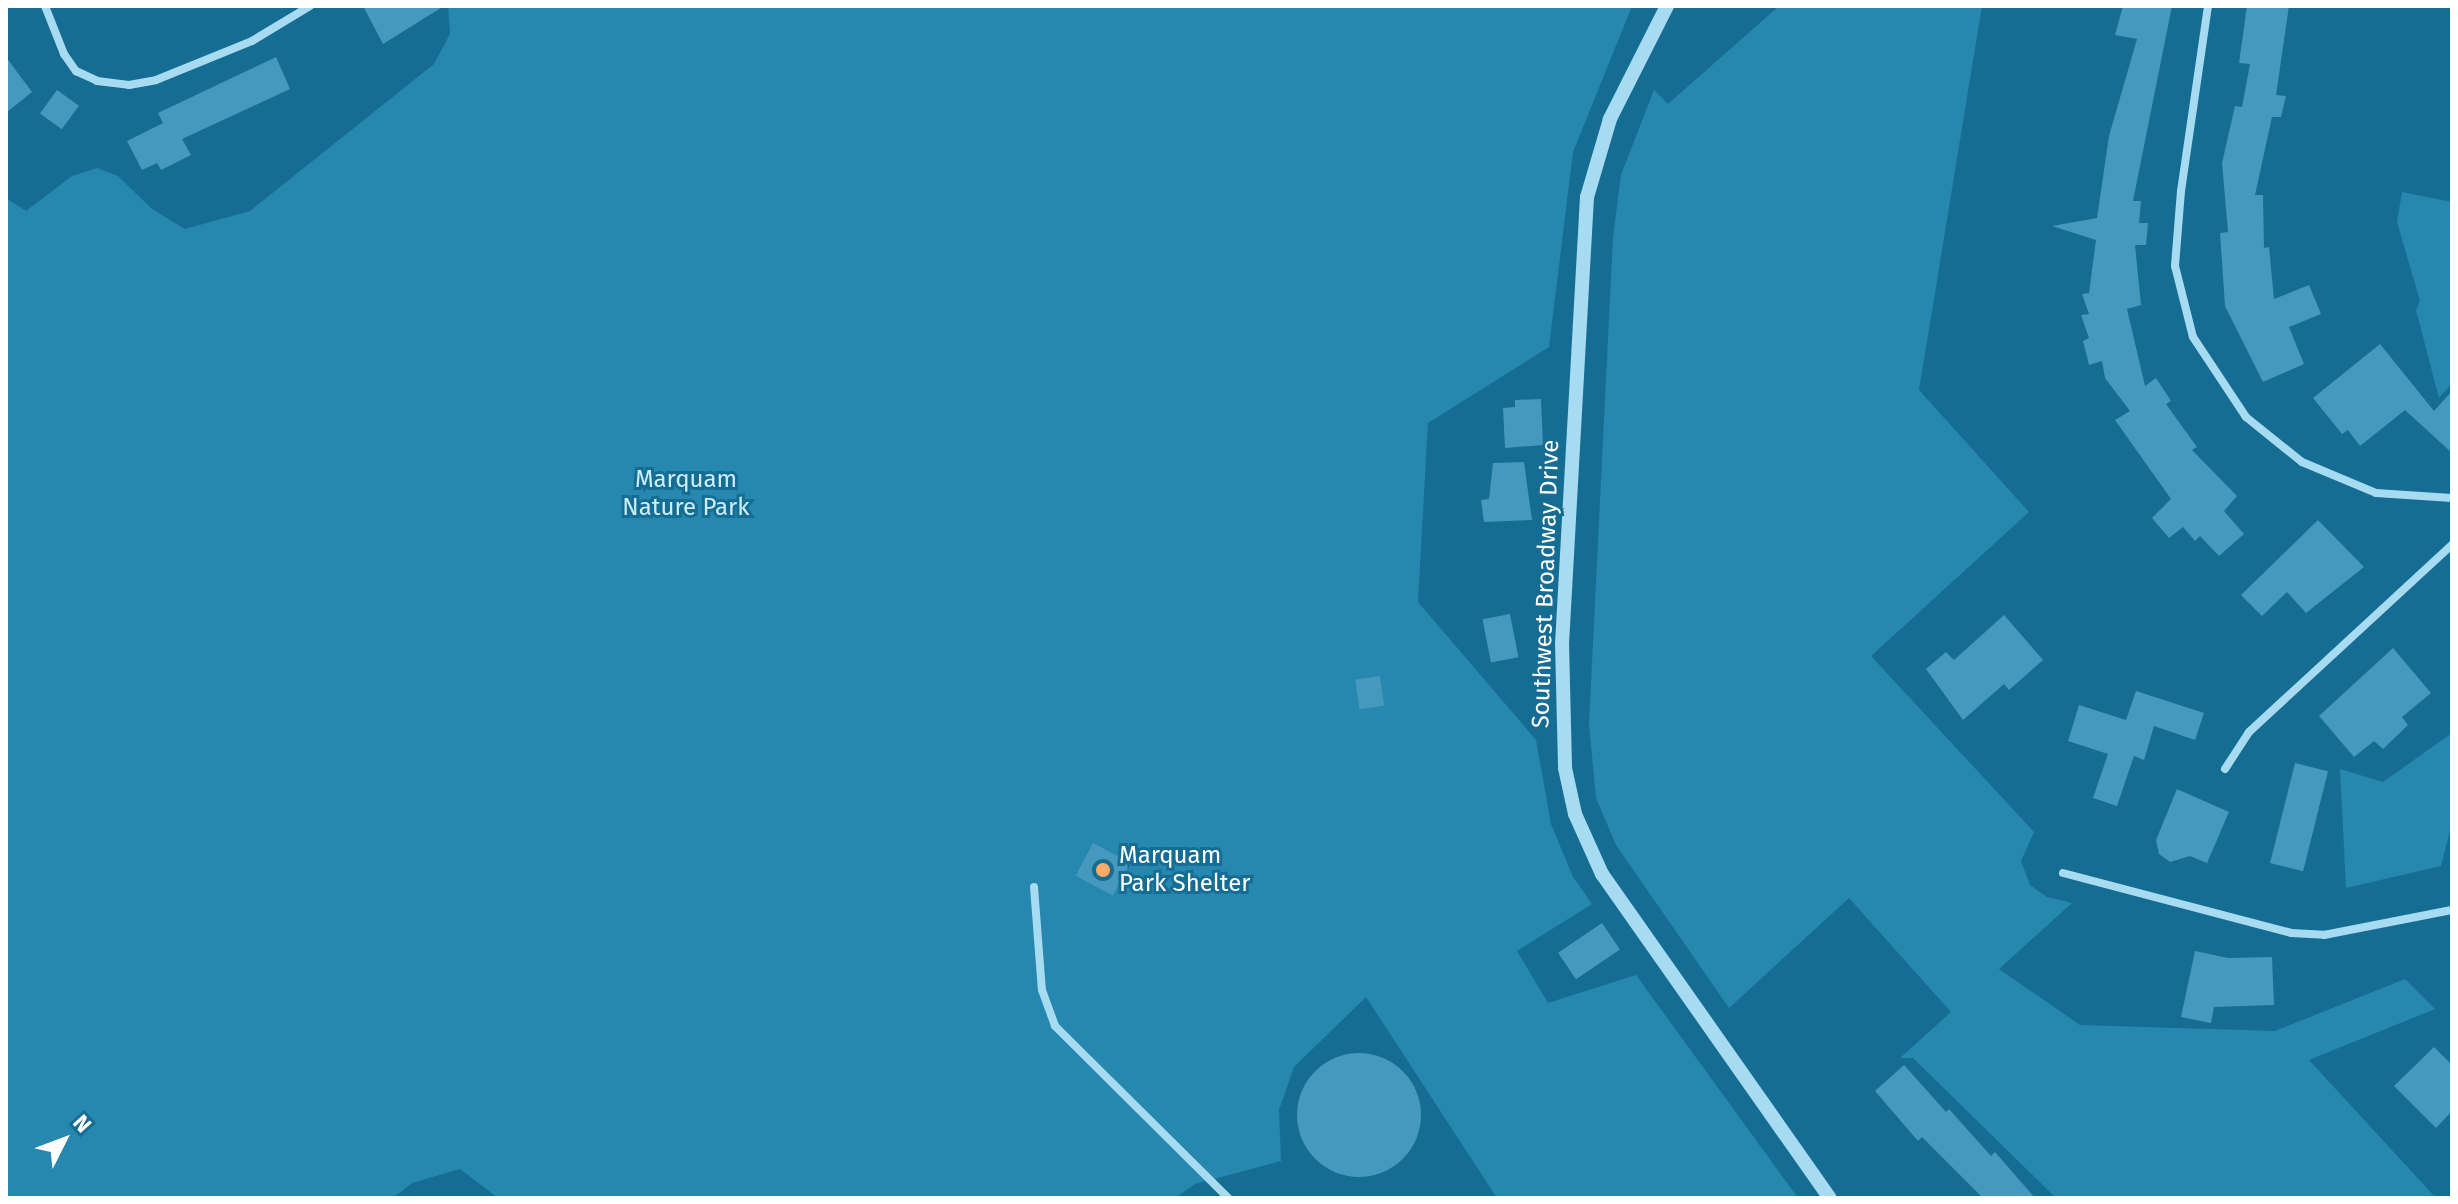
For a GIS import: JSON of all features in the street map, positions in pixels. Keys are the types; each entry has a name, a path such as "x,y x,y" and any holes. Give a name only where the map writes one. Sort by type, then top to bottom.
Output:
{"street":[{"path":"45,6 76,71 97,81 129,85 252,41 310,6"},
{"name":"Southwest Broadway Drive","path":"1667,6 1610,119 1587,197 1562,643 1565,768 1575,814 1602,874 1830,1198"},
{"path":"2208,6 2181,191 2175,266 2193,337 2246,417 2302,462 2376,493 2452,498"},
{"path":"2225,769 2249,732 2452,545"},
{"path":"2063,873 2291,933 2324,935 2452,910"},
{"path":"1034,887 1042,990 1055,1026 1228,1198"}],"green space":[{"name":"Marquam Nature Park","path":"448,6 1632,6 1573,152 1549,347 1428,423 1418,602 1536,740 1551,824 1573,877 1592,904 1517,951 1548,1003 1636,975 1798,1198 1497,1198 1366,997 1294,1067 1279,1110 1281,1161 1195,1184 1175,1198 498,1198 460,1169 412,1183 393,1198 6,1198 6,198 26,211 72,176 97,168 118,176 152,209 185,229 250,211 434,64 450,34"},
{"path":"1779,6 1982,6 1919,390 2029,512 1871,656 2034,832 2021,861 2030,885 2047,897 2072,903 1999,969 2080,1025 2275,1031 2405,979 2435,1009 2309,1060 2436,1198 2056,1198 1913,1058 1900,1058 1951,1012 1849,898 1729,1008 1616,845 1596,798 1589,724 1613,237 1621,175 1654,90 1668,104"},
{"path":"2402,192 2452,202 2452,383 2439,398 2416,310 2420,301 2397,222"},
{"path":"2452,733 2452,822 2441,866 2346,888 2340,769 2383,782"}],"building":[{"path":"363,6 444,6 383,44"},
{"path":"2123,6 2172,6 2133,201 2141,201 2139,223 2148,223 2146,245 2135,245 2141,305 2127,309 2145,386 2156,378 2171,401 2166,404 2197,447 2192,450 2237,496 2224,511 2244,534 2219,556 2200,536 2195,541 2183,527 2169,538 2152,518 2171,499 2115,420 2130,411 2105,378 2102,361 2089,365 2083,341 2089,338 2081,315 2089,314 2082,294 2089,293 2096,240 2052,226 2097,218 2109,136 2137,39 2115,35"},
{"path":"2247,6 2289,6 2276,95 2286,96 2281,117 2272,117 2255,195 2263,195 2264,248 2269,247 2274,299 2309,285 2321,314 2289,327 2304,364 2263,382 2225,306 2220,233 2228,232 2222,163 2235,106 2242,107 2250,64 2239,63"},
{"path":"6,57 32,92 6,113"},
{"path":"276,57 290,89 182,139 191,155 161,170 157,163 142,170 127,141 163,123 158,113"},
{"path":"57,90 79,106 62,129 40,113"},
{"path":"2380,344 2434,411 2452,391 2452,453 2405,410 2360,446 2348,430 2342,434 2313,398"},
{"path":"1541,399 1543,445 1505,448 1503,408 1515,407 1515,400"},
{"path":"1524,462 1532,520 1484,522 1481,500 1489,499 1493,463"},
{"path":"2318,520 2364,567 2306,613 2287,592 2262,616 2241,595"},
{"path":"1510,614 1518,657 1491,663 1483,619"},
{"path":"2004,615 2043,660 2009,690 2004,684 1963,720 1926,669 1946,652 1954,660"},
{"path":"2393,648 2431,693 2402,717 2408,725 2383,749 2374,741 2354,757 2319,716"},
{"path":"1380,676 1384,706 1359,709 1355,679"},
{"path":"2136,691 2204,713 2195,740 2154,726 2144,760 2134,756 2117,806 2093,798 2108,754 2068,741 2079,705 2126,720"},
{"path":"2295,763 2328,771 2303,871 2270,863"},
{"path":"2177,789 2229,812 2207,863 2190,856 2170,862 2159,854 2156,840"},
{"name":"Marquam Park Shelter","path":"1093,843 1130,863 1113,895 1076,876"},
{"path":"1602,923 1620,950 1576,979 1558,953"},
{"path":"2195,951 2228,958 2272,957 2274,1005 2214,1007 2211,1023 2181,1017"},
{"path":"2434,1047 2452,1065 2452,1111 2436,1128 2394,1086"},
{"path":"1359,1053 1383,1058 1403,1071 1416,1091 1421,1115 1416,1139 1403,1159 1383,1172 1359,1177 1335,1172 1315,1159 1302,1139 1297,1115 1302,1091 1315,1071 1335,1058"},
{"path":"1904,1065 1991,1156 1995,1152 2035,1198 1983,1198 1922,1137 1918,1141 1875,1091"}],"place":[{"name":"Marquam Park Shelter","path":"1103,870"}]}
